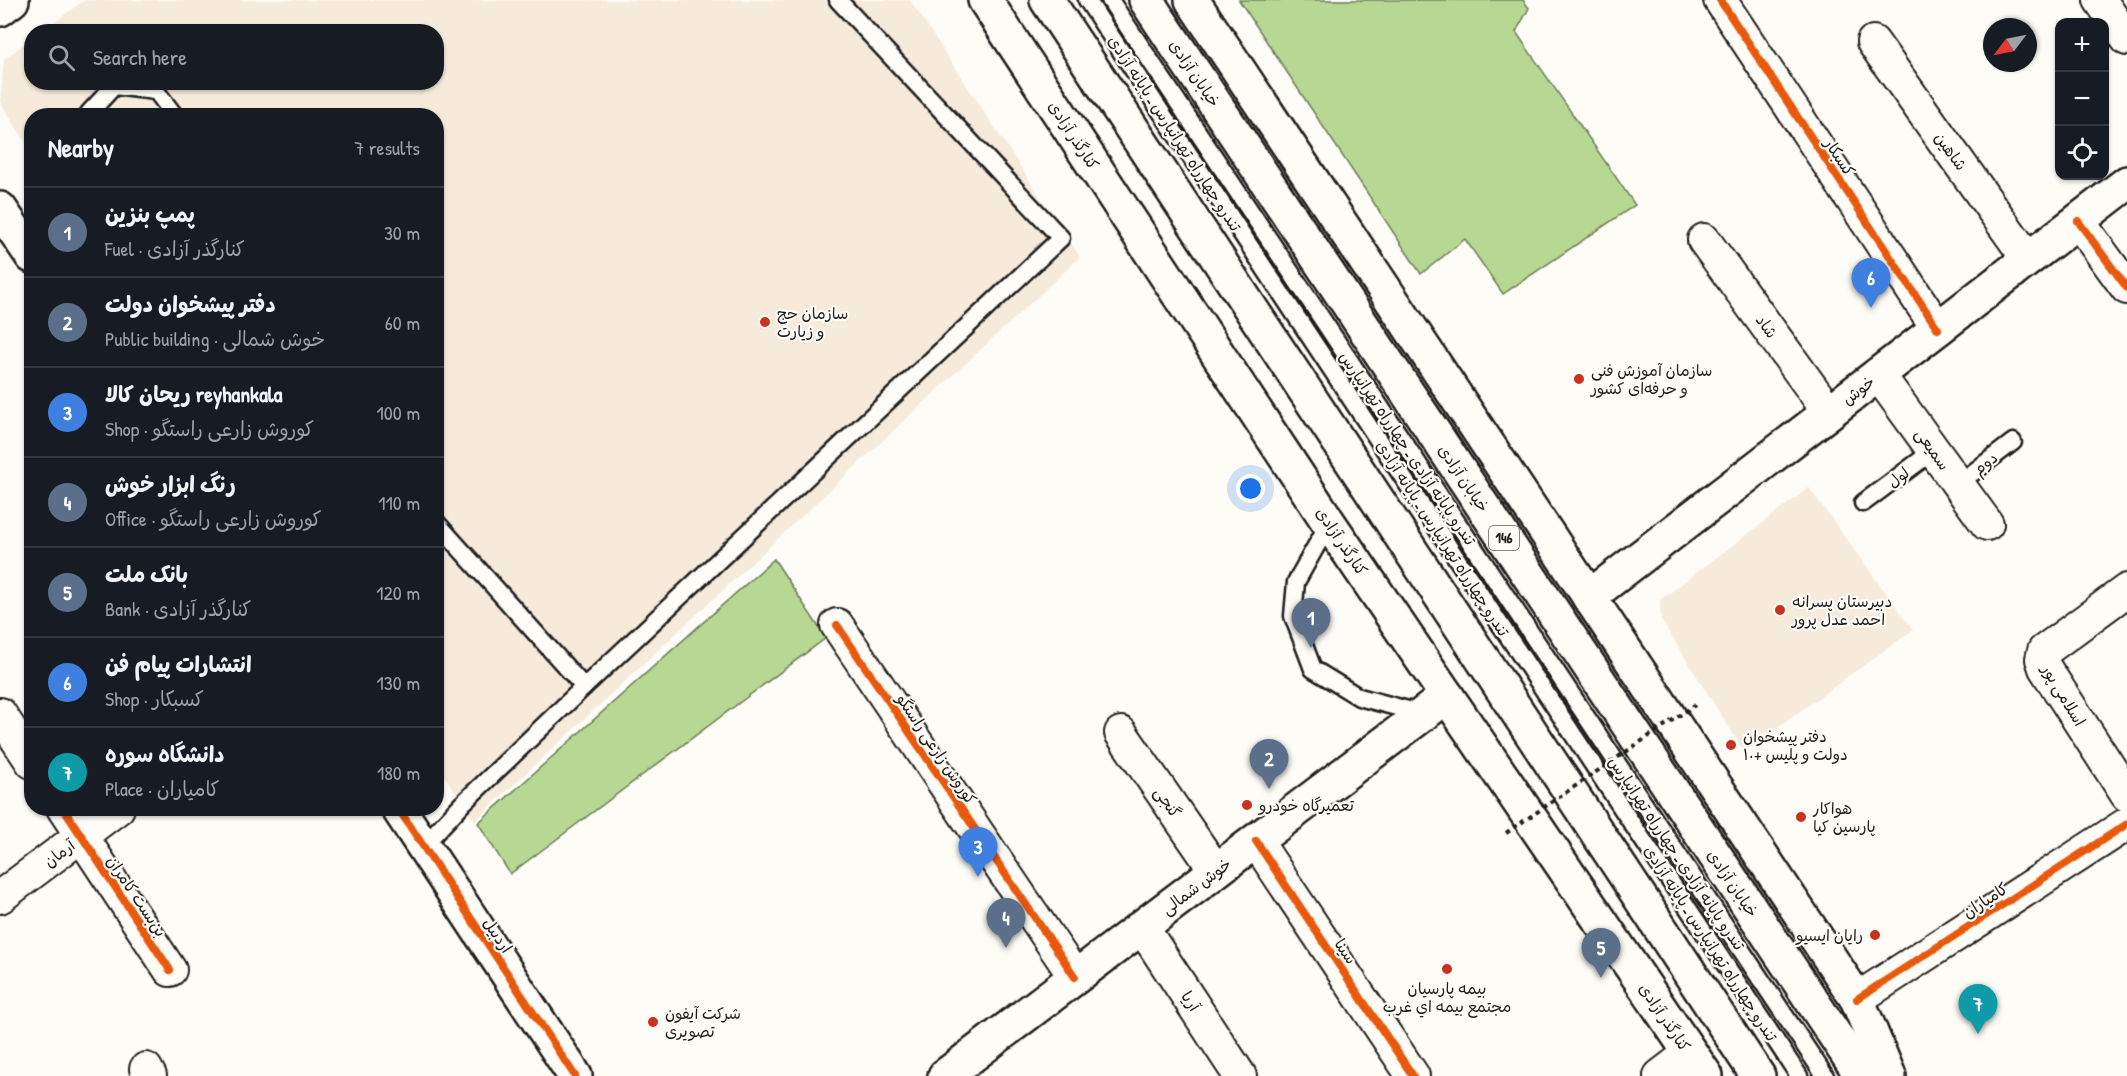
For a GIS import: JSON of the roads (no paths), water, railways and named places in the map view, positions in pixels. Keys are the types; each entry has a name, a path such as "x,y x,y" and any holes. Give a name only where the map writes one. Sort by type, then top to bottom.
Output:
{"main road":[{"path":"0,9 12,0"},
{"name":"کنارگذر آزادی","path":"985,0 1329,523 1435,705 1698,1064"},
{"path":"1047,0 1758,1076"},
{"name":"خیابان آزادی","path":"1146,0 1862,1076"},
{"path":"1192,0 1857,999 1889,1076"},
{"name":"خوش","path":"1589,597 2127,183"},
{"path":"0,209 24,244"},
{"name":"خوش شمالی","path":"945,1076 1435,705"},
{"name":"اردبیل","path":"403,816 575,1076"}],"street":[{"name":"کسبکار","path":"1720,0 1938,329"},
{"path":"2100,0 2127,39"},
{"name":"شاهین","path":"1873,42 2028,259"},
{"path":"2078,221 2127,288"},
{"name":"شاد","path":"1704,240 1829,412"},
{"name":"سمیعی","path":"1878,374 1987,524"},
{"name":"اسلامی پور","path":"2127,590 2044,651 2042,659 2045,668 2127,795"},
{"name":"کوروش زارعی راستگو","path":"837,625 1075,977"},
{"path":"0,714 24,750"},
{"name":"گنجی","path":"1121,733 1216,871"},
{"name":"بن‌بست کامران","path":"68,816 170,970"},
{"name":"آرمان","path":"0,897 107,816"},
{"name":"کامیاران","path":"1857,999 2127,824"},
{"name":"سینا","path":"1256,841 1413,1076"},
{"name":"آریا","path":"1143,927 1240,1076"},
{"path":"1660,1076 1698,1064"}],"lane":[{"path":"423,846 462,804 584,687 1060,238 838,0"},
{"name":"تندرو چهارراه تهرانپارس ـ پایانه آزادی","path":"1088,0 1799,1076"},
{"name":"تندرو پایانه آزادی ـ چهارراه تهرانپارس","path":"1110,0 1825,1076"},
{"path":"94,108 110,90"},
{"path":"148,90 156,91 169,108"},
{"name":"دوم","path":"1958,484 2013,442"},
{"name":"لول","path":"1863,503 1933,451"},
{"path":"1329,523 1296,582 1293,616 1314,669 1359,697 1435,705"},
{"path":"444,531 584,687"}],"place":[{"name":"انتشارات پیام فن","path":"1871,308"},
{"name":"سازمان حج و زیارت","path":"765,322"},
{"name":"سازمان آموزش فنی و حرفه‌ای کشور","path":"1579,379"},
{"name":"دبیرستان پسرانه احمد عدل پرور","path":"1780,610"},
{"name":"پمپ بنزین","path":"1311,648"},
{"name":"دفتر پیشخوان دولت و پلیس +۱۰","path":"1731,745"},
{"name":"دفتر پیشخوان دولت","path":"1269,789"},
{"name":"تعمیرگاه خودرو","path":"1247,805"},
{"name":"هواکار پارسین کیا","path":"1801,817"},
{"name":"ریحان کالا reyhankala","path":"978,877"},
{"name":"رایان ایسیو","path":"1875,935"},
{"name":"رنگ ابزار خوش","path":"1006,948"},
{"name":"بيمه پارسيان مجتمع بيمه اي غرب","path":"1447,969"},
{"name":"بانک ملت","path":"1601,978"},
{"name":"شرکت آیفون تصویری","path":"653,1022"},
{"name":"دانشگاه سوره","path":"1978,1034"}]}
